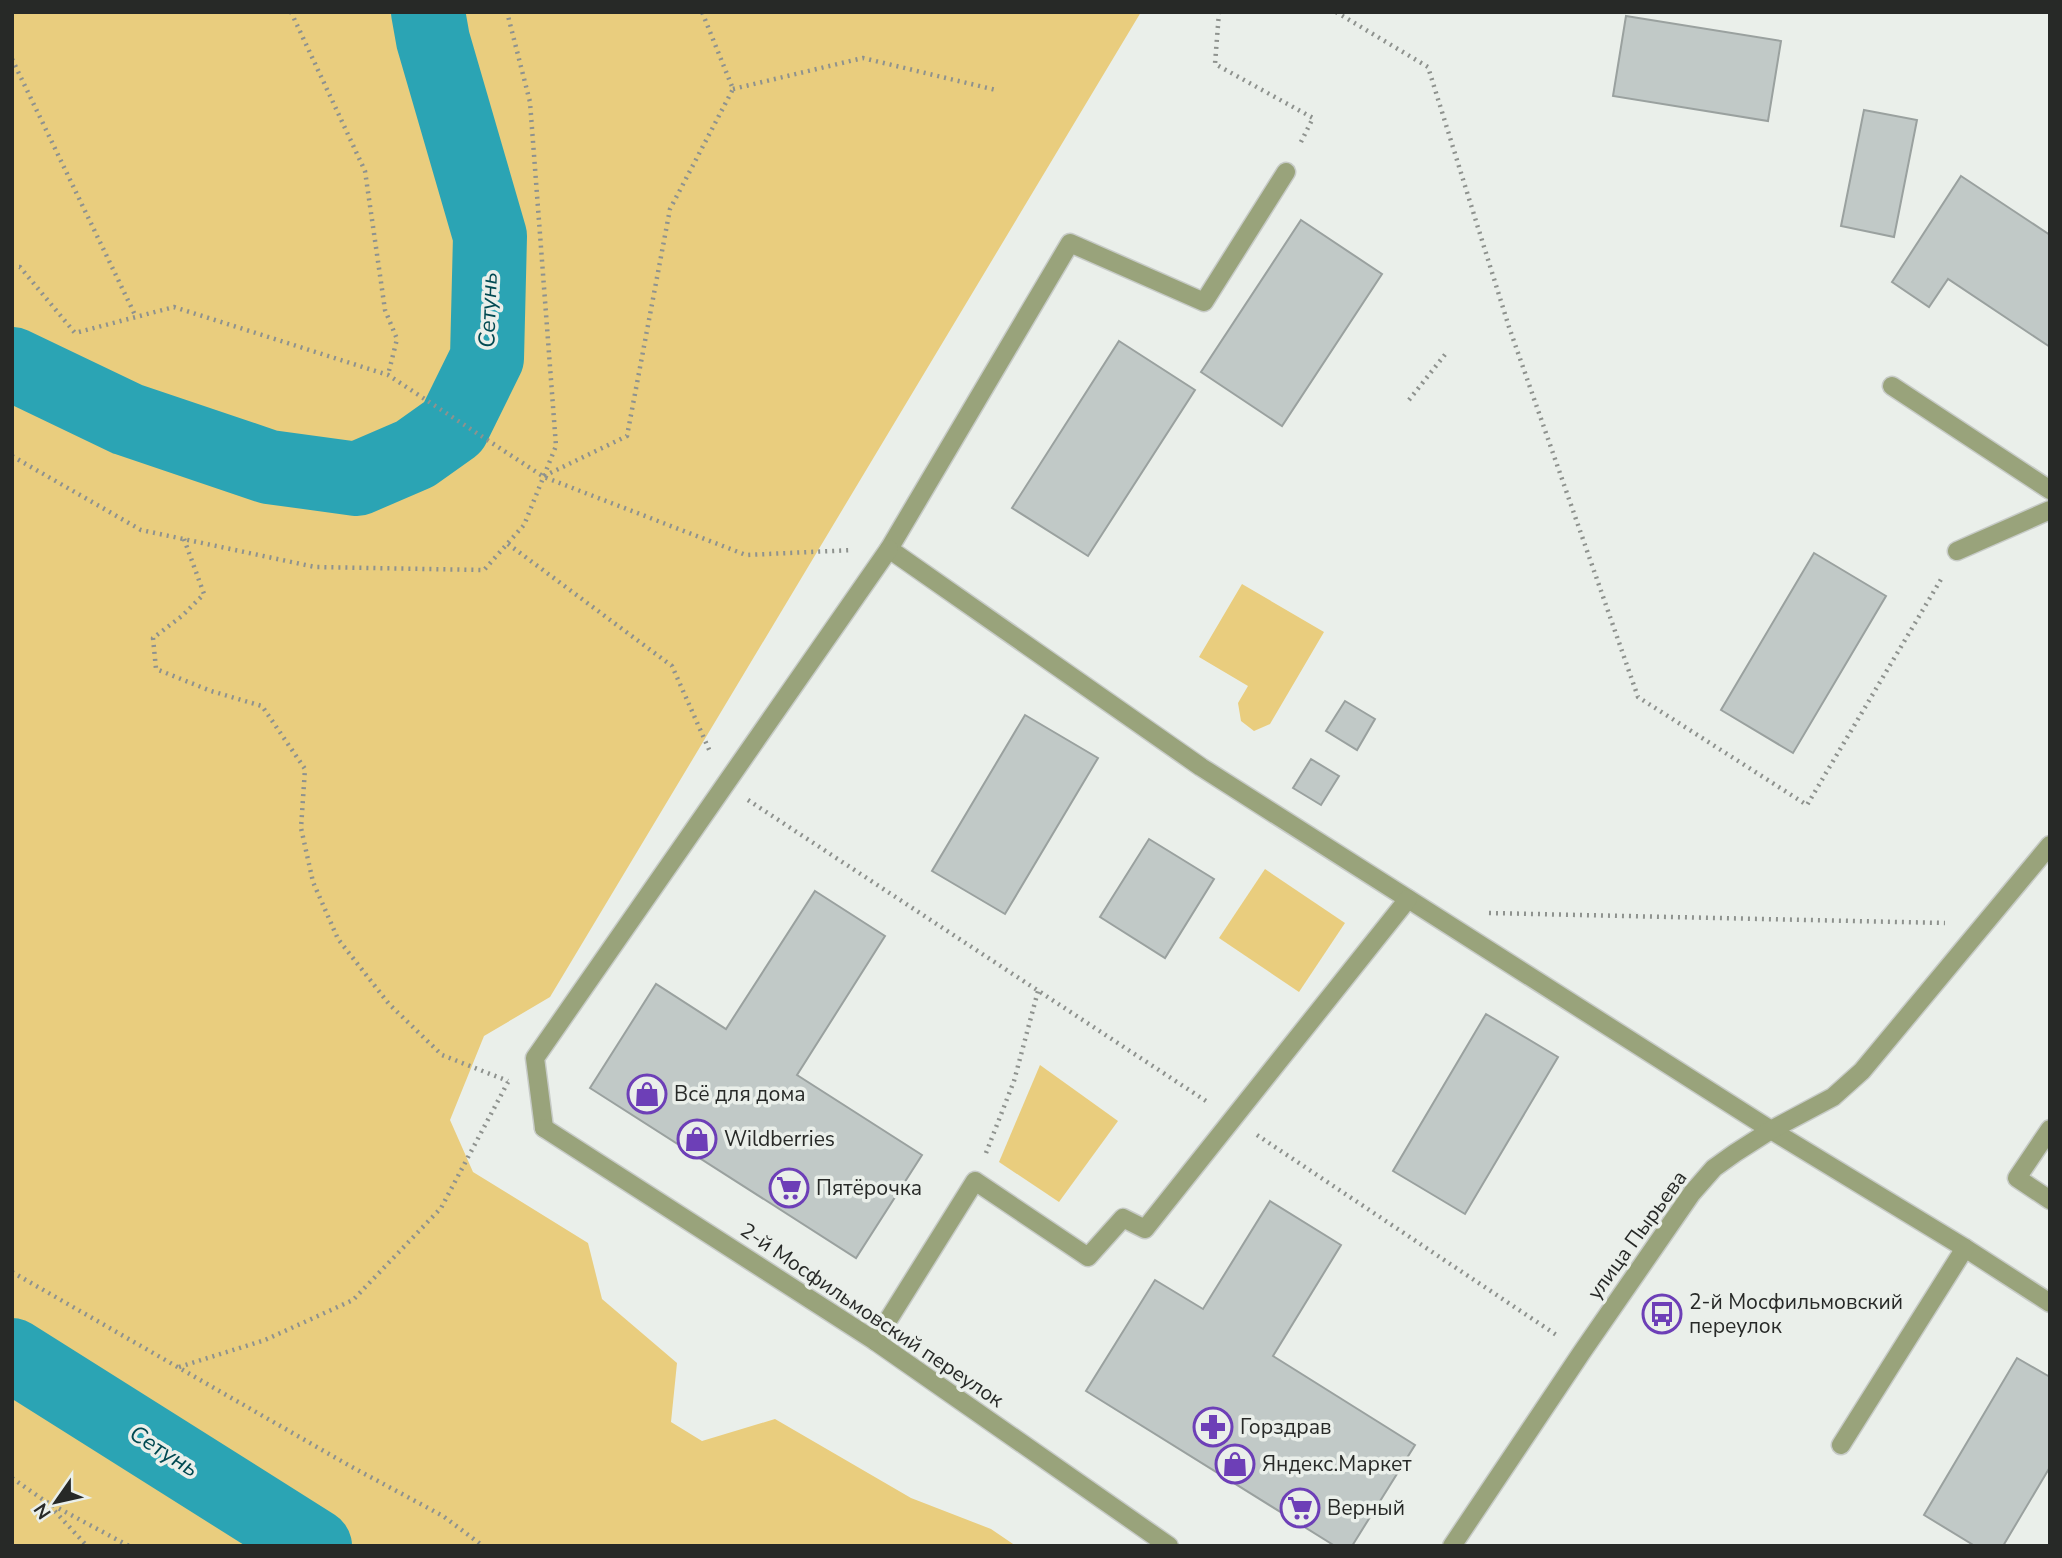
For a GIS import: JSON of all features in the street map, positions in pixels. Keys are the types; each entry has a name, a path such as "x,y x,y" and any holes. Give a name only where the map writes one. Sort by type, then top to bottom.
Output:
{"street":[{"path":"535,1058 889,549 1070,243 1203,302 1286,172"},
{"path":"1892,386 2050,490"},
{"path":"1958,551 2050,510"},
{"path":"889,549 1201,767 1771,1130 2050,1303"},
{"name":"улица Пырьева","path":"1452,1546 1692,1193 1714,1168 1771,1130 1833,1097 1862,1071 2050,845"},
{"path":"875,1341 975,1181 1088,1258 1123,1218 1145,1229 1408,899"},
{"name":"2-й Мосфильмовский переулок","path":"535,1058 544,1128 875,1341 1169,1546"},
{"path":"2050,1129 2017,1178 2050,1200"},
{"path":"1841,1445 1965,1248"}],"path":[{"path":"291,12 365,172 385,310 397,339 388,375"},
{"path":"12,456 141,530 315,567 484,570 524,525 556,446 530,102 507,12"},
{"path":"702,12 733,89"},
{"path":"1219,12 1215,64 1313,118 1286,172"},
{"path":"1336,12 1428,67 1509,327 1638,697 1807,805 1958,551"},
{"path":"544,477 627,436 670,209 733,89 863,58 996,90"},
{"path":"12,59 136,317"},
{"path":"12,267 20,267 75,333 174,307 388,375 544,477 746,555 889,549"},
{"path":"1409,400 1447,352"},
{"path":"184,540 204,594 182,616 153,638 156,669 211,691 262,706 305,769 301,828 313,882 338,939 389,1004 442,1055 509,1082"},
{"path":"508,544 672,666 725,785 1582,1352"},
{"path":"1485,913 1985,924"},
{"path":"975,1181 1014,1081 1038,991"},
{"path":"178,1367 265,1340 353,1300 441,1209 509,1082 535,1058"},
{"path":"12,1272 443,1516 483,1546"},
{"path":"12,1478 45,1501 129,1546"},
{"path":"45,1501 87,1546"}],"shaded area":[{"path":"12,12 1141,12 550,997 484,1036 450,1120 473,1172 588,1243 602,1299 677,1363 671,1422 702,1441 775,1419 911,1498 991,1529 1016,1546 12,1546"},
{"path":"1242,584 1324,632 1270,724 1254,731 1241,721 1238,703 1248,686 1199,657"},
{"path":"1265,869 1345,923 1299,992 1219,938"},
{"path":"1040,1065 1118,1121 1059,1202 999,1162"}],"building":[{"path":"1626,16 1781,41 1768,121 1613,96"},
{"path":"1864,110 1917,120 1894,237 1841,226"},
{"path":"1961,176 2050,235 2050,347 1948,279 1929,307 1892,282"},
{"path":"1301,220 1382,274 1282,426 1201,372"},
{"path":"1119,341 1195,390 1088,556 1012,508"},
{"path":"1814,553 1886,596 1793,753 1721,710"},
{"path":"1345,701 1375,719 1357,750 1326,731"},
{"path":"1025,715 1098,758 1005,914 932,871"},
{"path":"1311,759 1339,776 1321,805 1293,788"},
{"path":"1149,839 1214,879 1165,958 1100,917"},
{"path":"815,891 885,936 797,1075 922,1155 856,1258 590,1088 656,984 726,1029"},
{"path":"1486,1014 1558,1057 1465,1214 1393,1171"},
{"path":"1270,1201 1341,1245 1273,1356 1415,1445 1352,1546 1335,1546 1086,1391 1155,1280 1203,1309"},
{"path":"2017,1358 2050,1377 2050,1467 2003,1546 1975,1546 1924,1515"}],"waterway":[{"name":"Сетунь","path":"12,364 127,419 269,467 357,479 415,454 453,427 487,358 490,236 433,40 428,12"},
{"name":"Сетунь","path":"12,1355 315,1546"}],"place":[{"name":"Всё для дома","path":"647,1094"},
{"name":"Wildberries","path":"697,1139"},
{"name":"Пятёрочка","path":"789,1188"},
{"name":"2-й Мосфильмовский переулок","path":"1662,1314"},
{"name":"Горздрав","path":"1213,1427"},
{"name":"Яндекс.Маркет","path":"1235,1464"},
{"name":"Верный","path":"1300,1508"}]}
